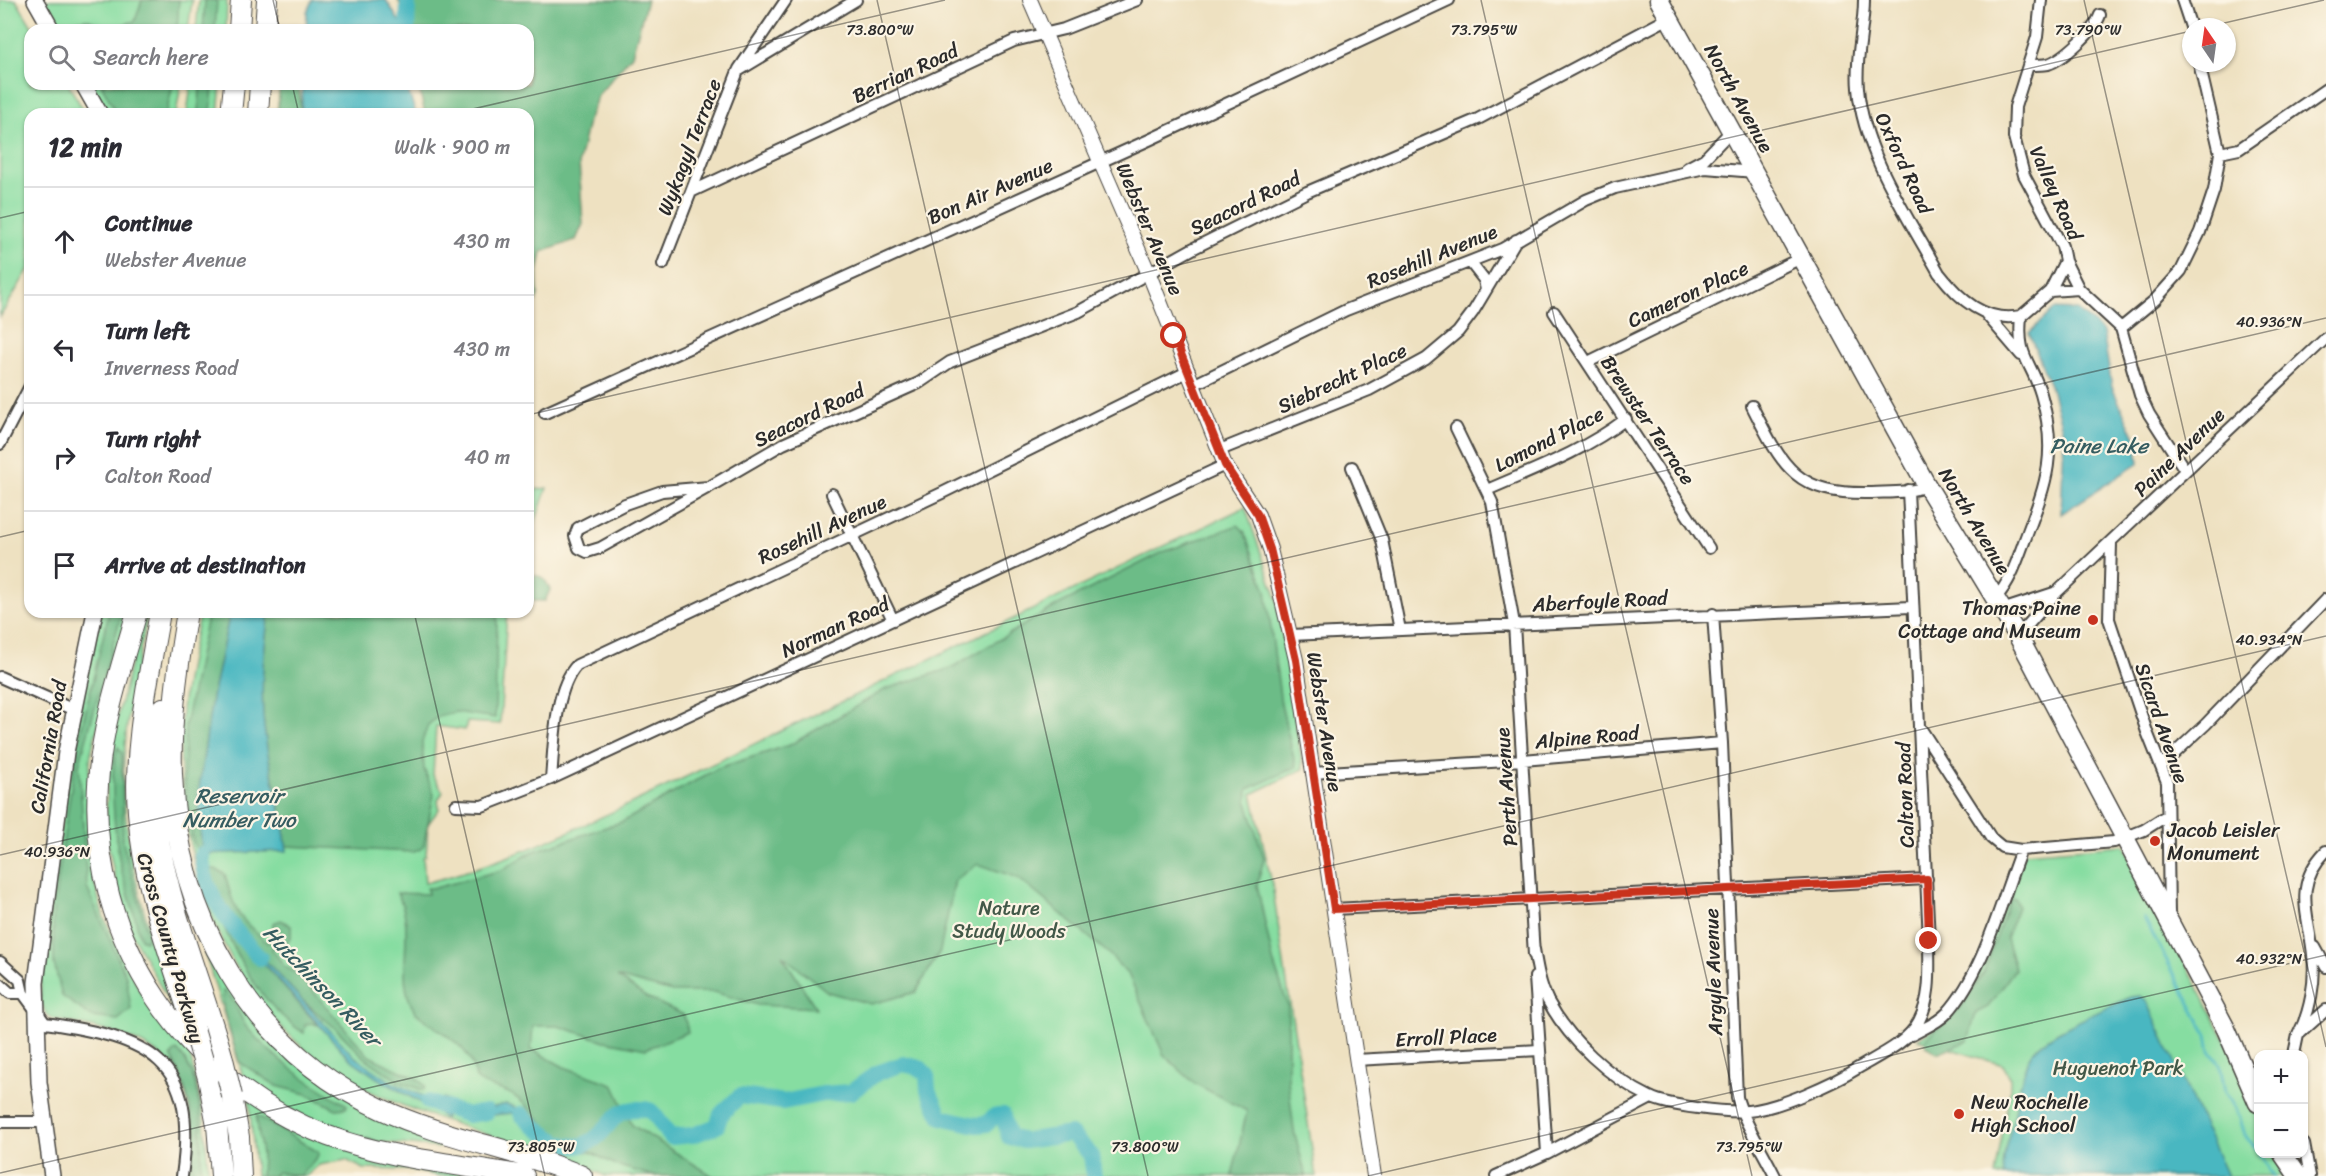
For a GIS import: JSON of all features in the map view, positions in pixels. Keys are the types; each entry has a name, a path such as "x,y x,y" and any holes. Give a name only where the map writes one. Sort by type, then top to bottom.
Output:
{"highway":[{"path":"239,24 241,0"},
{"path":"265,24 267,0"},
{"path":"232,108 233,90"},
{"path":"258,108 260,90"},
{"path":"135,618 102,746 97,786 97,820 103,870 113,911 128,950 151,994 180,1032 220,1072 256,1100 297,1123 344,1142 376,1150 524,1176"},
{"name":"Cross County Parkway","path":"159,618 140,729 137,779 139,821 152,896 208,1078 217,1125 221,1176"},
{"path":"186,618 172,738 172,789 177,831 186,872 201,920 219,958 241,993 273,1032 297,1056 324,1077 367,1102 414,1122 582,1176"},
{"name":"Cross County Parkway","path":"183,633 160,719 155,770 158,824 170,889 223,1059 232,1096 241,1176"}],"main road":[{"path":"35,0 49,24"},
{"name":"North Avenue","path":"1659,0 1927,486 2018,636 2169,918 2226,1029 2254,1094"},
{"path":"86,90 96,108"},
{"name":"California Road","path":"52,1176 44,1122 36,983 45,899 74,710 94,618"},
{"path":"2286,1158 2298,1176"}],"street":[{"path":"738,71 786,0"},
{"name":"Wykagyl Terrace","path":"663,264 738,71 856,0"},
{"name":"Webster Avenue","path":"1030,0 1149,274 1225,465 1258,515 1270,549 1291,635 1374,1176"},
{"name":"Berrian Road","path":"693,190 1014,41 1107,14 1137,0"},
{"name":"Bon Air Avenue","path":"545,413 1449,0"},
{"name":"Oxford Road","path":"1864,0 1857,85 1867,135 1939,273 1963,300 1986,314"},
{"name":"Valley Road","path":"2041,0 2037,37 2015,107 2014,137 2024,175 2062,246 2065,261 2079,289 2121,328"},
{"path":"2182,0 2188,18"},
{"path":"2029,65 2054,62 2081,41 2097,23 2100,15"},
{"name":"Seacord Road","path":"709,487 662,491 610,510 578,528 575,536 579,548 587,552 600,548 709,487 783,444 920,383 950,362 1078,312 1194,248 1307,192 1478,119 1669,18"},
{"path":"2186,470 2149,414 2140,395 2121,328 2155,300 2181,271 2200,232 2214,190 2220,153 2201,72"},
{"path":"2220,153 2239,149 2326,89"},
{"name":"Rosehill Avenue","path":"1685,171 1704,159 1732,130"},
{"name":"Rosehill Avenue","path":"551,779 563,689 568,674 577,665 852,534 1192,378 1346,310 1470,262 1516,240 1586,200 1615,188 1685,171 1712,168 1755,172"},
{"name":"Siebrecht Place","path":"1220,450 1369,390 1426,359 1458,332 1516,240"},
{"name":"Cameron Place","path":"1588,362 1803,258"},
{"name":"Valley Road","path":"2021,316 2050,291 2065,261"},
{"path":"1470,262 1484,280 1486,290"},
{"path":"2050,291 2079,289"},
{"name":"Brewster Terrace","path":"1554,312 1709,548"},
{"path":"1986,314 1998,318 2021,316 2019,339 2022,356"},
{"path":"1986,314 2022,356 2034,376 2048,423 2048,474 2044,493 1999,605"},
{"name":"Paine Avenue","path":"2018,636 2057,592 2326,338"},
{"path":"0,444 24,398"},
{"path":"1752,406 1776,455 1807,483 1848,494 1908,490 1927,486"},
{"name":"Lomond Place","path":"1487,490 1564,457 1603,437 1626,419"},
{"name":"Perth Avenue","path":"1456,428 1487,490 1502,548 1514,624 1547,1153"},
{"name":"Norman Road","path":"456,805 482,806 551,779 1225,465"},
{"path":"1352,467 1382,540 1400,630"},
{"name":"Calton Road","path":"1534,949 1537,970 1548,1002 1572,1035 1599,1063 1651,1098 1708,1109 1740,1111 1765,1108 1842,1078 1904,1039 1918,1023 1929,985 1921,729 1911,607 1908,490"},
{"path":"832,494 893,620"},
{"name":"Sicard Avenue","path":"2110,543 2109,619 2146,732 2161,766 2169,792 2166,816 2169,918"},
{"name":"Paine Avenue","path":"1999,605 2057,592"},
{"path":"2161,766 2206,724 2326,599"},
{"name":"Aberfoyle Road","path":"1291,635 1713,614 1911,607"},
{"name":"Argyle Avenue","path":"1713,614 1722,743 1733,1038 1740,1111 1751,1126 1775,1176"},
{"path":"0,677 74,710"},
{"path":"1921,729 1991,838 2002,847 2021,850 2080,846 2126,838 2166,816"},
{"name":"Alpine Road","path":"1312,773 1523,760 1722,743"},
{"path":"1904,1039 1939,1021 1963,993 1976,969 2021,850"},
{"path":"2295,1050 2310,1001 2314,968 2304,897 2312,870 2326,851"},
{"path":"1334,909 1927,879"},
{"path":"2311,939 2326,966"},
{"path":"0,962 20,980 23,993 45,1023 104,1033 127,1041 166,1065 176,1083 187,1135 182,1176"},
{"path":"0,984 10,993 23,993"},
{"path":"2298,1035 2326,1010"},
{"name":"Erroll Place","path":"1356,1060 1539,1050"},
{"path":"1496,1176 1547,1153 1651,1098"},
{"path":"0,1122 44,1122"},
{"path":"2307,1158 2310,1176"}],"green space":[{"path":"0,0 16,0 30,24 24,24 24,90 72,90 82,108 24,108 24,277 0,317"},
{"path":"41,0 192,0 189,24 55,24"},
{"path":"142,0 179,0 177,24 125,24 135,21"},
{"path":"199,0 227,0 226,24 197,24"},
{"path":"205,0 217,0 215,24 203,24"},
{"path":"398,0 647,0 632,55 598,95 588,121 579,162 583,224 576,240 542,252 537,276 538,296 534,305 534,108 424,108 419,90 534,90 534,24 409,24"},
{"path":"86,19 100,24 75,24 75,21"},
{"path":"92,90 180,90 177,108 103,108"},
{"path":"104,90 172,90 167,108 114,108"},
{"path":"190,90 220,90 219,108 188,108"},
{"path":"200,90 213,90 211,108 199,108"},
{"path":"279,90 299,90 301,108 278,108"},
{"path":"547,488 534,526 534,490"},
{"name":"Nature Study Woods","path":"1245,507 1277,599 1303,769 1252,794 1272,884 1316,1176 606,1176 549,1154 433,1117 376,1094 327,1066 285,1031 251,989 223,942 203,892 189,838 182,783 181,728 185,684 199,618 507,618 500,724 467,722 465,730 436,726 433,775 443,792 438,800 439,809 428,824 426,856 423,857 425,883 506,858 610,813"},
{"path":"1238,525 1244,531 1266,591 1281,704 1296,767 1248,789 1247,803 1264,858 1257,885 1273,961 1288,1006 1288,1080 1294,1131 1306,1176 1232,1176 1247,1111 1194,1083 1164,1055 1129,976 1108,953 1018,878 978,864 955,880 940,951 916,992 871,1004 828,992 782,955 816,1008 758,1005 714,992 672,992 617,977 646,997 684,1015 688,1032 646,1049 605,1041 558,1026 533,1026 531,1049 564,1067 613,1084 632,1125 713,1176 654,1176 618,1166 590,1152 566,1151 521,1101 510,1093 485,1085 476,1079 470,1059 459,1045 414,1010 405,982 406,921 397,893 428,894 427,888 435,888 502,870 532,852 624,821 718,768 790,745 886,689 951,668 1058,605 1163,552"},
{"path":"534,576 540,576 550,590 545,601 534,601"},
{"path":"99,618 125,618 91,753 87,793 92,873 103,916 141,993 169,1033 190,1055 203,1112 209,1176 187,1176 190,1136 188,1104 179,1079 165,1060 146,1046 120,1035 53,1019 44,1011 42,1005 41,974 70,758"},
{"path":"108,618 120,618 79,765 87,888 126,976 131,1009 118,1020 92,1017 62,996 54,964 53,911 77,747"},
{"path":"142,618 147,618 127,724 124,794 132,860 139,892 178,1018 124,920 106,835 108,753"},
{"path":"207,618 229,618 212,698 198,795 202,847 197,849 193,842 184,777 185,726"},
{"path":"268,618 497,618 495,718 456,712 439,716 428,725 422,742 424,769 434,794 423,848 414,852 286,846 264,725 262,693"},
{"path":"118,747 122,753 123,842 148,935 146,941 142,940 138,932 117,846 113,773"},
{"name":"Huguenot Park","path":"2124,845 2254,1095 2254,1158 2288,1158 2298,1176 1995,1176 2010,1091 2010,1077 2003,1065 1918,1039 1940,1023 1973,983 2023,853"},
{"path":"208,869 215,869 225,874 235,906 243,920 268,943 272,940 273,923 281,920 291,926 291,937 287,942 276,944 272,949 284,966 299,975 369,1056 418,1079 425,1086 423,1090 398,1081 365,1058 334,1027 302,1000 247,941 244,942 318,1025 311,1023 305,1025 304,1033 270,1003 243,965 222,924 201,874"},
{"path":"2010,899 2015,899 2018,907 2006,938 2015,969 1988,1007 1976,1013 1968,1041 1937,1053 1926,1046 1925,1040 1961,1007 1984,972"},
{"path":"205,953 209,953 260,1031 290,1060 440,1139 440,1148 380,1142 315,1125 246,1086"},
{"path":"223,991 231,997 245,1025 259,1041 294,1071 347,1105 346,1108 336,1109 307,1094 277,1086 239,1062 223,1009"},
{"path":"177,1050 193,1076 197,1092 202,1145 201,1176 191,1176 193,1143 191,1114 179,1072 171,1056"},
{"path":"249,1100 474,1176 440,1176 410,1170 364,1169 346,1160 319,1165 306,1176 256,1176"},
{"path":"256,1115 318,1152 318,1156 300,1176 277,1172 273,1176 261,1176 262,1155"}],"water":[{"path":"312,0 386,0 401,24 306,24 307,12"},
{"path":"303,90 408,90 414,108 301,108"},
{"name":"Paine Lake","path":"2054,309 2078,310 2103,332 2112,387 2136,440 2139,463 2061,514 2064,436 2051,388 2029,333"},
{"name":"Reservoir Number Two","path":"229,618 268,618 263,676 264,725 287,851 202,854 198,795 212,698"},
{"path":"247,941 354,1056 393,1083 437,1102 444,1098 451,1103 445,1119 434,1110 377,1078 349,1058 244,942"},
{"path":"2141,996 2147,1001 2227,1176 2004,1176 2006,1146 2023,1076 2031,1054 2048,1038 2077,1022 2131,997"},
{"path":"506,1104 525,1113 532,1120 536,1130 513,1113 464,1118 467,1108 482,1110"}],"waterway":[{"name":"Hutchinson River","path":"407,24 408,0"},
{"name":"Hutchinson River","path":"202,854 203,868 213,897 230,924 260,958"},
{"path":"2144,918 2207,1035 2210,1051 2220,1064 2225,1092 2240,1117 2245,1136 2254,1146"},
{"name":"Hutchinson River","path":"521,1114 550,1138 571,1146 582,1145 593,1140 618,1115 631,1109 651,1111 671,1137 693,1135 717,1126 721,1114 740,1096 783,1102 823,1094 851,1092 877,1073 903,1064 920,1068 927,1075 928,1090 941,1117 976,1125 987,1124 993,1117 1003,1115 1009,1137 1024,1141 1071,1134 1091,1155 1094,1176"},
{"name":"Hutchinson River","path":"428,1102 468,1115 487,1112"},
{"path":"2263,1158 2274,1176"}],"place":[{"name":"Thomas Paine Cottage and Museum","path":"2093,620"},
{"name":"Jacob Leisler Monument","path":"2155,841"},
{"name":"New Rochelle High School","path":"1959,1114"}],"route":[{"path":"1174,336 1215,433 1225,465 1258,515 1270,549 1296,660 1334,909 1927,879 1929,941"}]}
